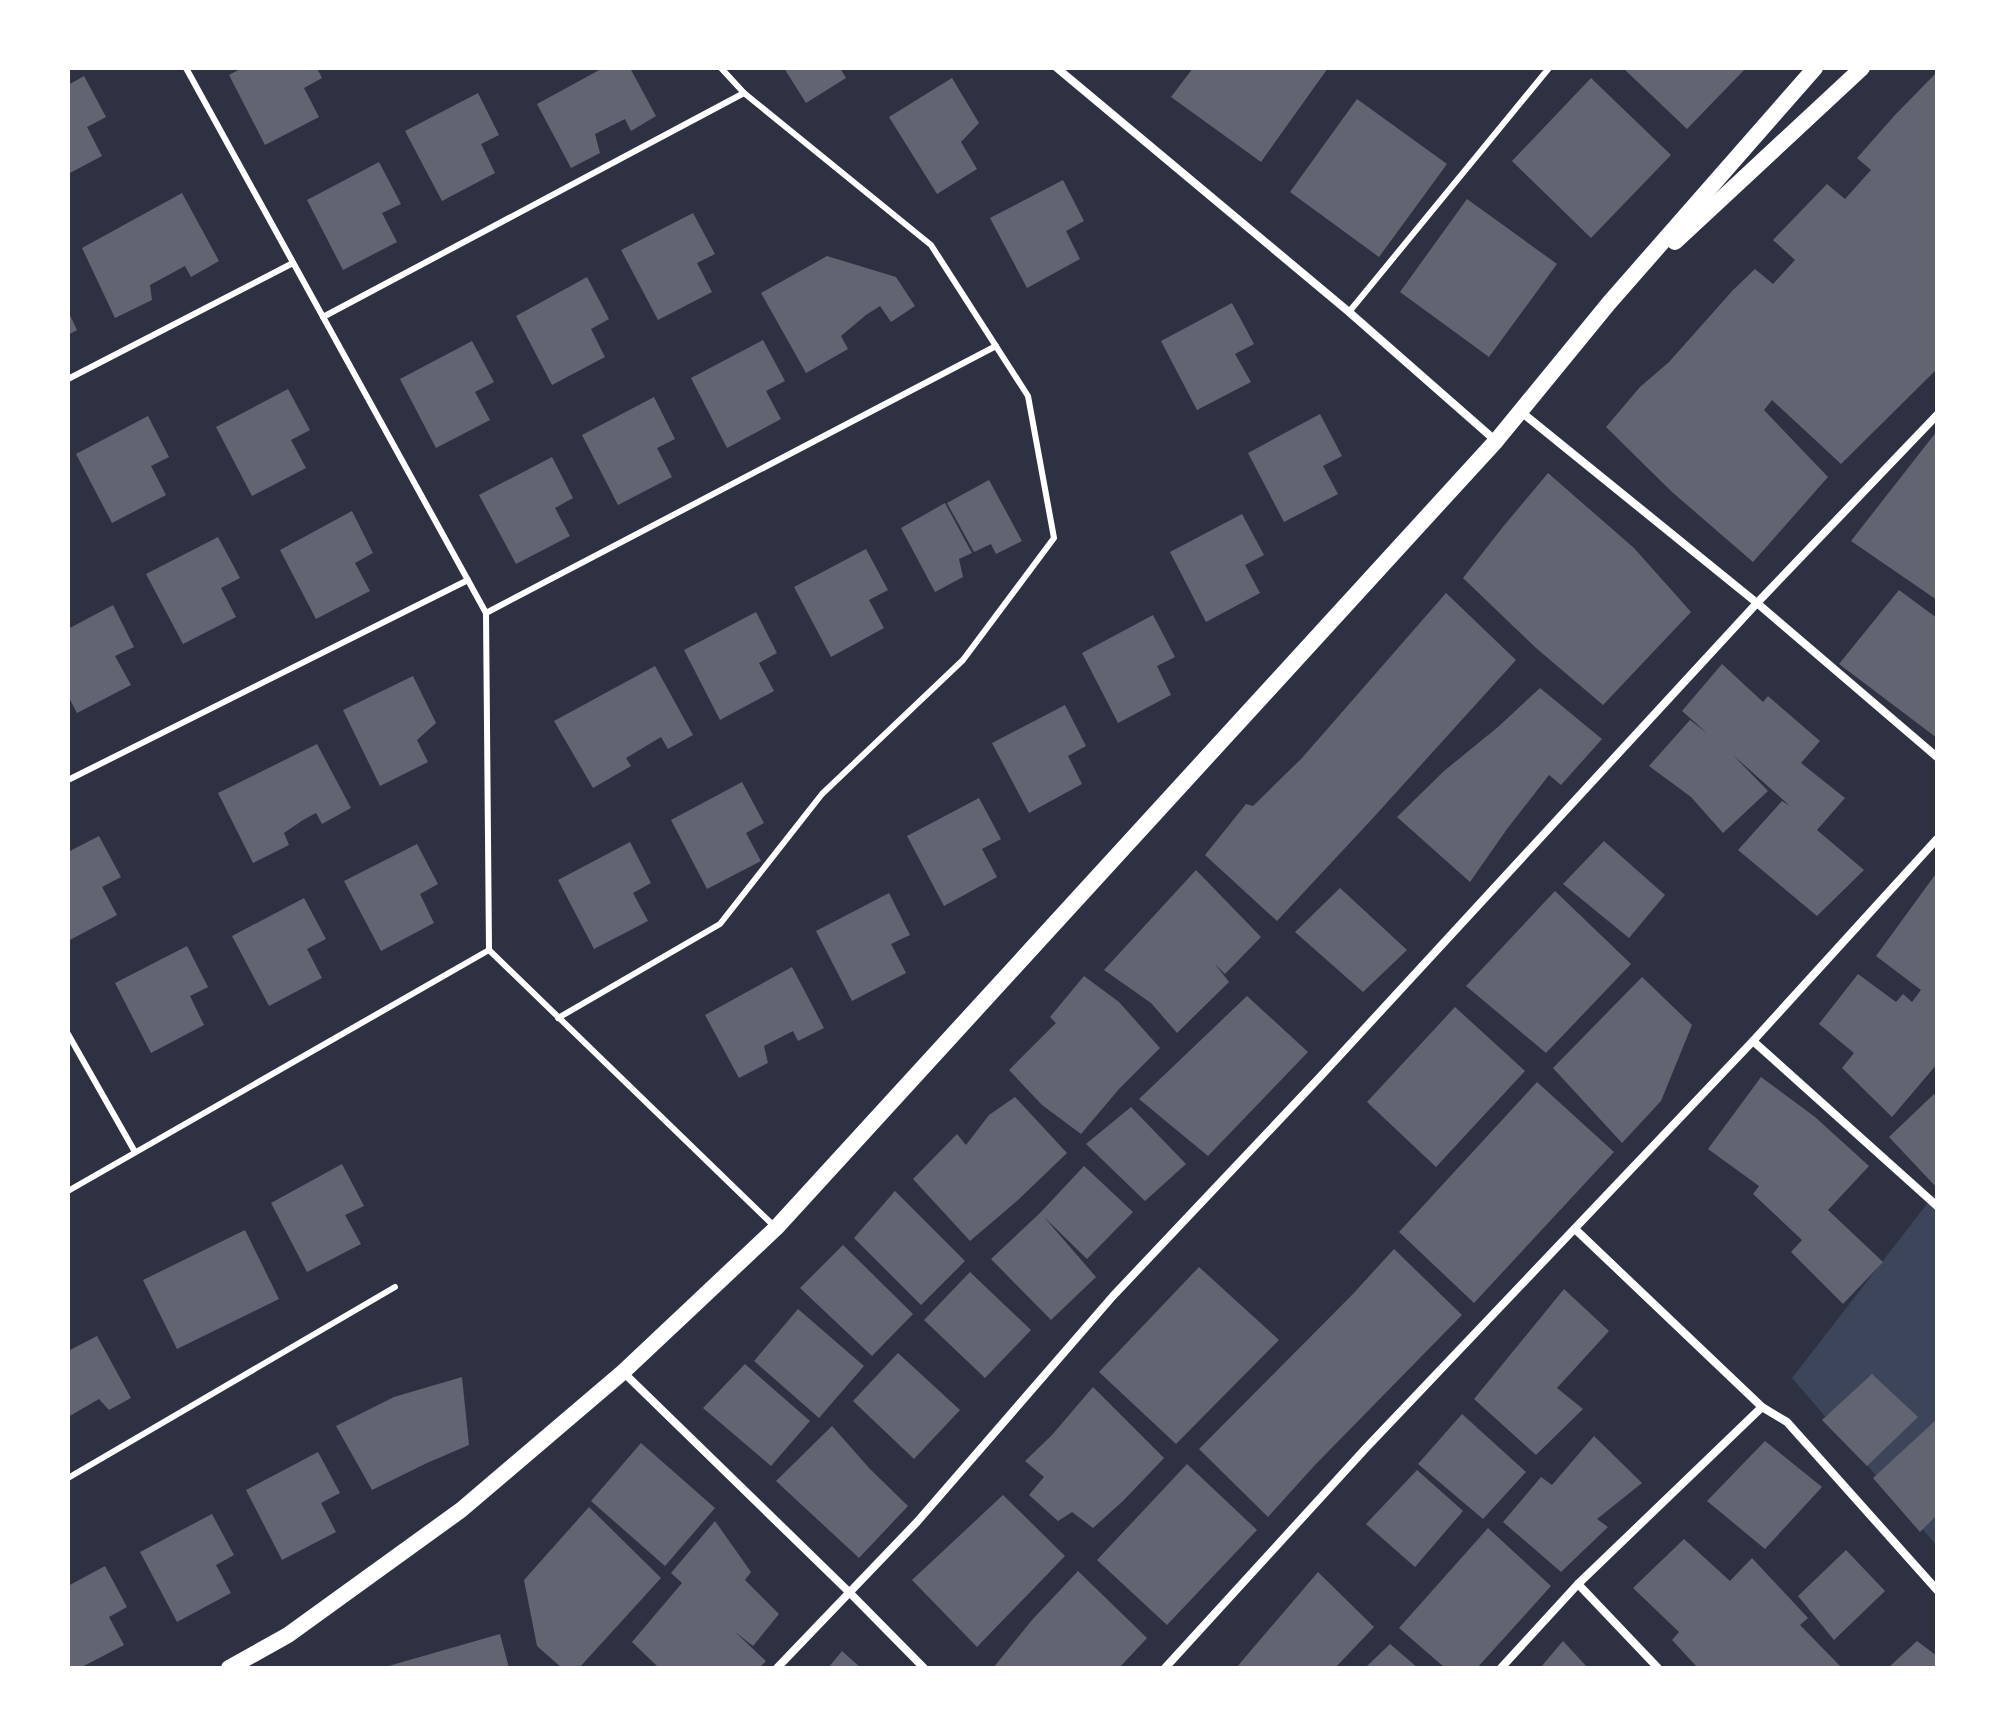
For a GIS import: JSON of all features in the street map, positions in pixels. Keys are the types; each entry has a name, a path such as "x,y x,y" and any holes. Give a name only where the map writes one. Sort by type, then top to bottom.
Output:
{"main road":[{"path":"229,1668 288,1635 461,1510 623,1372 776,1228 1496,441 1609,303 1815,68"},
{"path":"1609,303 1862,68"}],"street":[{"path":"1057,68 1349,312 1496,441"},
{"path":"1520,411 1757,603 1937,757"},
{"path":"777,1668 917,1522 1113,1296 1319,1078 1757,603 1937,415"},
{"path":"1165,1668 1366,1448 1753,1041 1937,839"},
{"path":"1753,1041 1937,1206"},
{"path":"1575,1229 1762,1407 1787,1422 1937,1590"},
{"path":"623,1372 924,1668"},
{"path":"1501,1668 1578,1584 1762,1407"},
{"path":"1578,1584 1658,1668"}],"lane":[{"path":"186,68 486,613 489,950 776,1228"},
{"path":"558,1018 720,924 822,794 963,660 1054,538 1028,396 931,245 744,93 721,68"},
{"path":"1349,312 1549,68"},
{"path":"323,317 744,93"},
{"path":"68,379 293,263"},
{"path":"486,613 996,346"},
{"path":"68,780 468,580"},
{"path":"68,1191 489,950"},
{"path":"68,1034 135,1152"},
{"path":"68,1478 395,1287"}],"shaded area":[{"path":"1937,1191 1937,1546 1792,1378"}],"building":[{"path":"242,68 317,68 322,78 304,88 319,117 265,145 229,75"},
{"path":"603,68 630,68 656,116 631,131 625,119 595,134 600,153 571,168 537,104"},
{"path":"784,68 840,68 846,78 806,103"},
{"path":"1193,68 1328,68 1261,162 1171,97"},
{"path":"1623,68 1746,68 1687,129"},
{"path":"1937,72 1937,369 1841,464 1772,400 1764,410 1828,477 1753,562 1672,492 1606,427 1640,387 1669,362 1755,269 1773,284 1795,260 1773,240 1827,184 1845,199 1871,170 1857,158"},
{"path":"84,76 106,117 87,127 102,156 68,174 68,85"},
{"path":"952,78 979,123 961,142 977,169 937,194 889,117"},
{"path":"1591,78 1671,155 1591,238 1512,161"},
{"path":"478,93 499,135 481,144 495,173 442,201 405,131"},
{"path":"1357,99 1447,164 1379,257 1290,192"},
{"path":"379,162 401,204 382,213 397,242 343,270 307,200"},
{"path":"1063,180 1084,221 1066,231 1080,259 1027,288 990,218"},
{"path":"182,193 219,261 191,277 185,266 150,285 152,300 115,318 82,248"},
{"path":"1467,199 1557,264 1489,357 1400,292"},
{"path":"693,213 715,254 697,263 712,292 658,320 621,250"},
{"path":"827,256 896,277 915,306 891,322 880,306 841,336 848,349 806,373 761,293"},
{"path":"587,277 609,319 591,329 605,357 552,385 516,316"},
{"path":"1232,303 1254,344 1235,354 1251,382 1197,410 1161,341"},
{"path":"68,311 77,330 68,335"},
{"path":"763,340 785,381 766,391 781,419 727,448 691,378"},
{"path":"472,341 494,382 475,392 490,420 436,448 400,379"},
{"path":"288,389 310,430 291,440 306,468 252,496 216,427"},
{"path":"654,397 675,439 657,448 672,477 618,505 582,435"},
{"path":"1320,414 1342,456 1323,466 1338,494 1284,522 1248,453"},
{"path":"148,416 169,457 151,466 166,495 112,523 76,454"},
{"path":"1937,431 1937,600 1851,541"},
{"path":"552,457 573,498 555,508 570,536 516,564 479,495"},
{"path":"1548,473 1634,548 1691,612 1603,705 1536,648 1463,578"},
{"path":"989,480 1022,541 996,554 991,544 974,552 947,503"},
{"path":"945,503 972,553 959,559 963,577 935,592 901,528"},
{"path":"352,511 373,553 355,563 370,591 316,619 280,550"},
{"path":"1242,514 1264,555 1245,565 1260,593 1206,622 1170,552"},
{"path":"218,537 240,578 221,588 236,617 183,644 146,574"},
{"path":"866,549 888,590 869,600 884,628 831,657 794,587"},
{"path":"1899,590 1937,618 1937,738 1839,664"},
{"path":"1446,593 1516,660 1277,921 1205,855 1246,804 1253,806 1302,758"},
{"path":"113,605 134,647 115,656 131,685 77,713 68,696 68,629"},
{"path":"756,612 777,653 759,663 774,691 720,720 684,650"},
{"path":"1153,615 1175,657 1157,666 1171,695 1118,723 1082,653"},
{"path":"1722,664 1763,702 1768,696 1820,741 1801,763 1845,798 1817,830 1864,870 1817,916 1738,850 1782,801 1790,806 1733,755 1768,791 1723,833 1691,797 1649,766 1690,720 1707,733 1682,711"},
{"path":"655,666 693,735 668,749 661,737 626,758 631,766 593,788 554,721"},
{"path":"413,676 436,723 417,740 428,762 380,786 343,710"},
{"path":"1540,688 1602,739 1561,785 1549,775 1470,882 1397,817 1444,771"},
{"path":"1065,705 1086,746 1068,756 1082,784 1029,813 992,743"},
{"path":"317,744 351,808 322,824 316,813 303,820 284,833 289,845 253,863 218,793"},
{"path":"742,782 764,823 746,833 761,861 707,889 671,820"},
{"path":"979,798 1001,839 982,849 997,877 944,906 907,836"},
{"path":"99,836 121,877 102,887 117,915 68,941 68,852"},
{"path":"1604,841 1665,895 1629,938 1563,884"},
{"path":"630,842 651,883 633,893 648,921 594,949 558,880"},
{"path":"417,844 438,884 420,894 434,923 381,951 344,881"},
{"path":"1196,870 1261,937 1225,974 1215,964 1229,982 1177,1033 1151,1003 1104,970"},
{"path":"1935,875 1937,1064 1892,1117 1842,1068 1854,1053 1819,1024 1858,974 1896,1002 1903,994 1912,1002 1921,990 1876,956"},
{"path":"1340,888 1407,950 1363,992 1295,932"},
{"path":"1555,891 1631,964 1546,1053 1466,986"},
{"path":"889,893 910,935 891,944 906,973 852,1001 816,931"},
{"path":"304,898 326,939 307,949 322,978 269,1006 232,936"},
{"path":"187,946 208,987 190,996 204,1025 151,1053 115,983"},
{"path":"792,967 824,1028 798,1041 793,1031 764,1046 768,1063 739,1078 705,1015"},
{"path":"1084,976 1119,1002 1160,1048 1119,1089 1081,1134 1042,1105 1009,1070 1056,1023 1050,1017"},
{"path":"1642,977 1692,1025 1661,1101 1622,1143 1553,1068"},
{"path":"1247,996 1308,1052 1208,1156 1139,1099"},
{"path":"1455,1007 1525,1071 1436,1167 1367,1102"},
{"path":"1761,1077 1815,1117 1869,1166 1828,1210 1883,1262 1843,1304 1791,1252 1802,1240 1753,1194 1759,1186 1708,1149"},
{"path":"1537,1082 1614,1152 1474,1303 1399,1232"},
{"path":"1934,1094 1937,1098 1937,1188 1889,1137"},
{"path":"1015,1097 1067,1153 970,1241 913,1179 957,1134 966,1145 989,1115"},
{"path":"1131,1107 1186,1164 1145,1201 1086,1144"},
{"path":"342,1164 364,1206 345,1215 361,1244 307,1272 271,1203"},
{"path":"1084,1166 1133,1212 1087,1259 1044,1217 1096,1277 1051,1320 991,1259"},
{"path":"895,1191 965,1261 921,1305 854,1238"},
{"path":"245,1230 279,1299 177,1349 143,1280"},
{"path":"843,1245 913,1314 872,1356 800,1288"},
{"path":"1394,1249 1462,1315 1268,1517 1199,1449"},
{"path":"1199,1267 1279,1340 1176,1444 1099,1372"},
{"path":"970,1272 1031,1330 985,1378 924,1320"},
{"path":"1564,1289 1609,1331 1557,1388 1583,1409 1536,1455 1474,1399"},
{"path":"798,1309 864,1366 819,1418 754,1361"},
{"path":"97,1336 131,1398 109,1410 99,1399 68,1417 68,1351"},
{"path":"898,1353 960,1410 914,1459 853,1401"},
{"path":"745,1364 810,1421 771,1466 703,1408"},
{"path":"1872,1374 1918,1417 1867,1466 1822,1420"},
{"path":"462,1377 469,1445 372,1490 336,1426 394,1397"},
{"path":"1093,1387 1164,1458 1093,1528 1072,1512 1058,1521 1029,1495 1044,1477 1025,1461"},
{"path":"1462,1414 1526,1472 1483,1519 1418,1464"},
{"path":"1937,1419 1937,1515 1920,1532 1873,1478"},
{"path":"832,1426 908,1506 859,1558 776,1481"},
{"path":"1594,1436 1642,1483 1597,1519 1608,1527 1561,1572 1503,1522 1541,1477 1552,1485"},
{"path":"1765,1441 1822,1487 1765,1549 1707,1501"},
{"path":"641,1443 715,1508 665,1566 591,1501"},
{"path":"318,1452 340,1493 321,1503 336,1532 282,1560 246,1490"},
{"path":"1187,1464 1257,1530 1167,1625 1097,1560"},
{"path":"1417,1470 1463,1511 1415,1567 1366,1524"},
{"path":"1003,1495 1065,1556 977,1647 912,1580"},
{"path":"589,1507 661,1578 579,1668 562,1668 537,1646 524,1580"},
{"path":"212,1514 234,1555 216,1565 231,1593 177,1622 140,1552"},
{"path":"715,1521 751,1572 745,1580 779,1614 753,1646 734,1631 766,1661 759,1668 659,1668 632,1642 682,1583 671,1573"},
{"path":"1488,1528 1551,1586 1477,1668 1445,1668 1399,1628"},
{"path":"1684,1539 1730,1581 1752,1558 1808,1618 1800,1625 1842,1668 1698,1668 1672,1640 1679,1632 1633,1588"},
{"path":"1846,1550 1885,1591 1834,1640 1798,1596"},
{"path":"105,1566 127,1607 109,1617 124,1645 80,1668 68,1668 68,1586"},
{"path":"1078,1571 1147,1638 1119,1668 993,1668 1032,1620"},
{"path":"1318,1572 1374,1627 1335,1668 1236,1668"},
{"path":"500,1634 509,1668 385,1668 385,1667"},
{"path":"1563,1641 1588,1668 1540,1668"},
{"path":"1917,1641 1937,1656 1937,1668 1888,1668"},
{"path":"1390,1644 1418,1668 1365,1668"},
{"path":"842,1651 861,1668 828,1668"}]}
